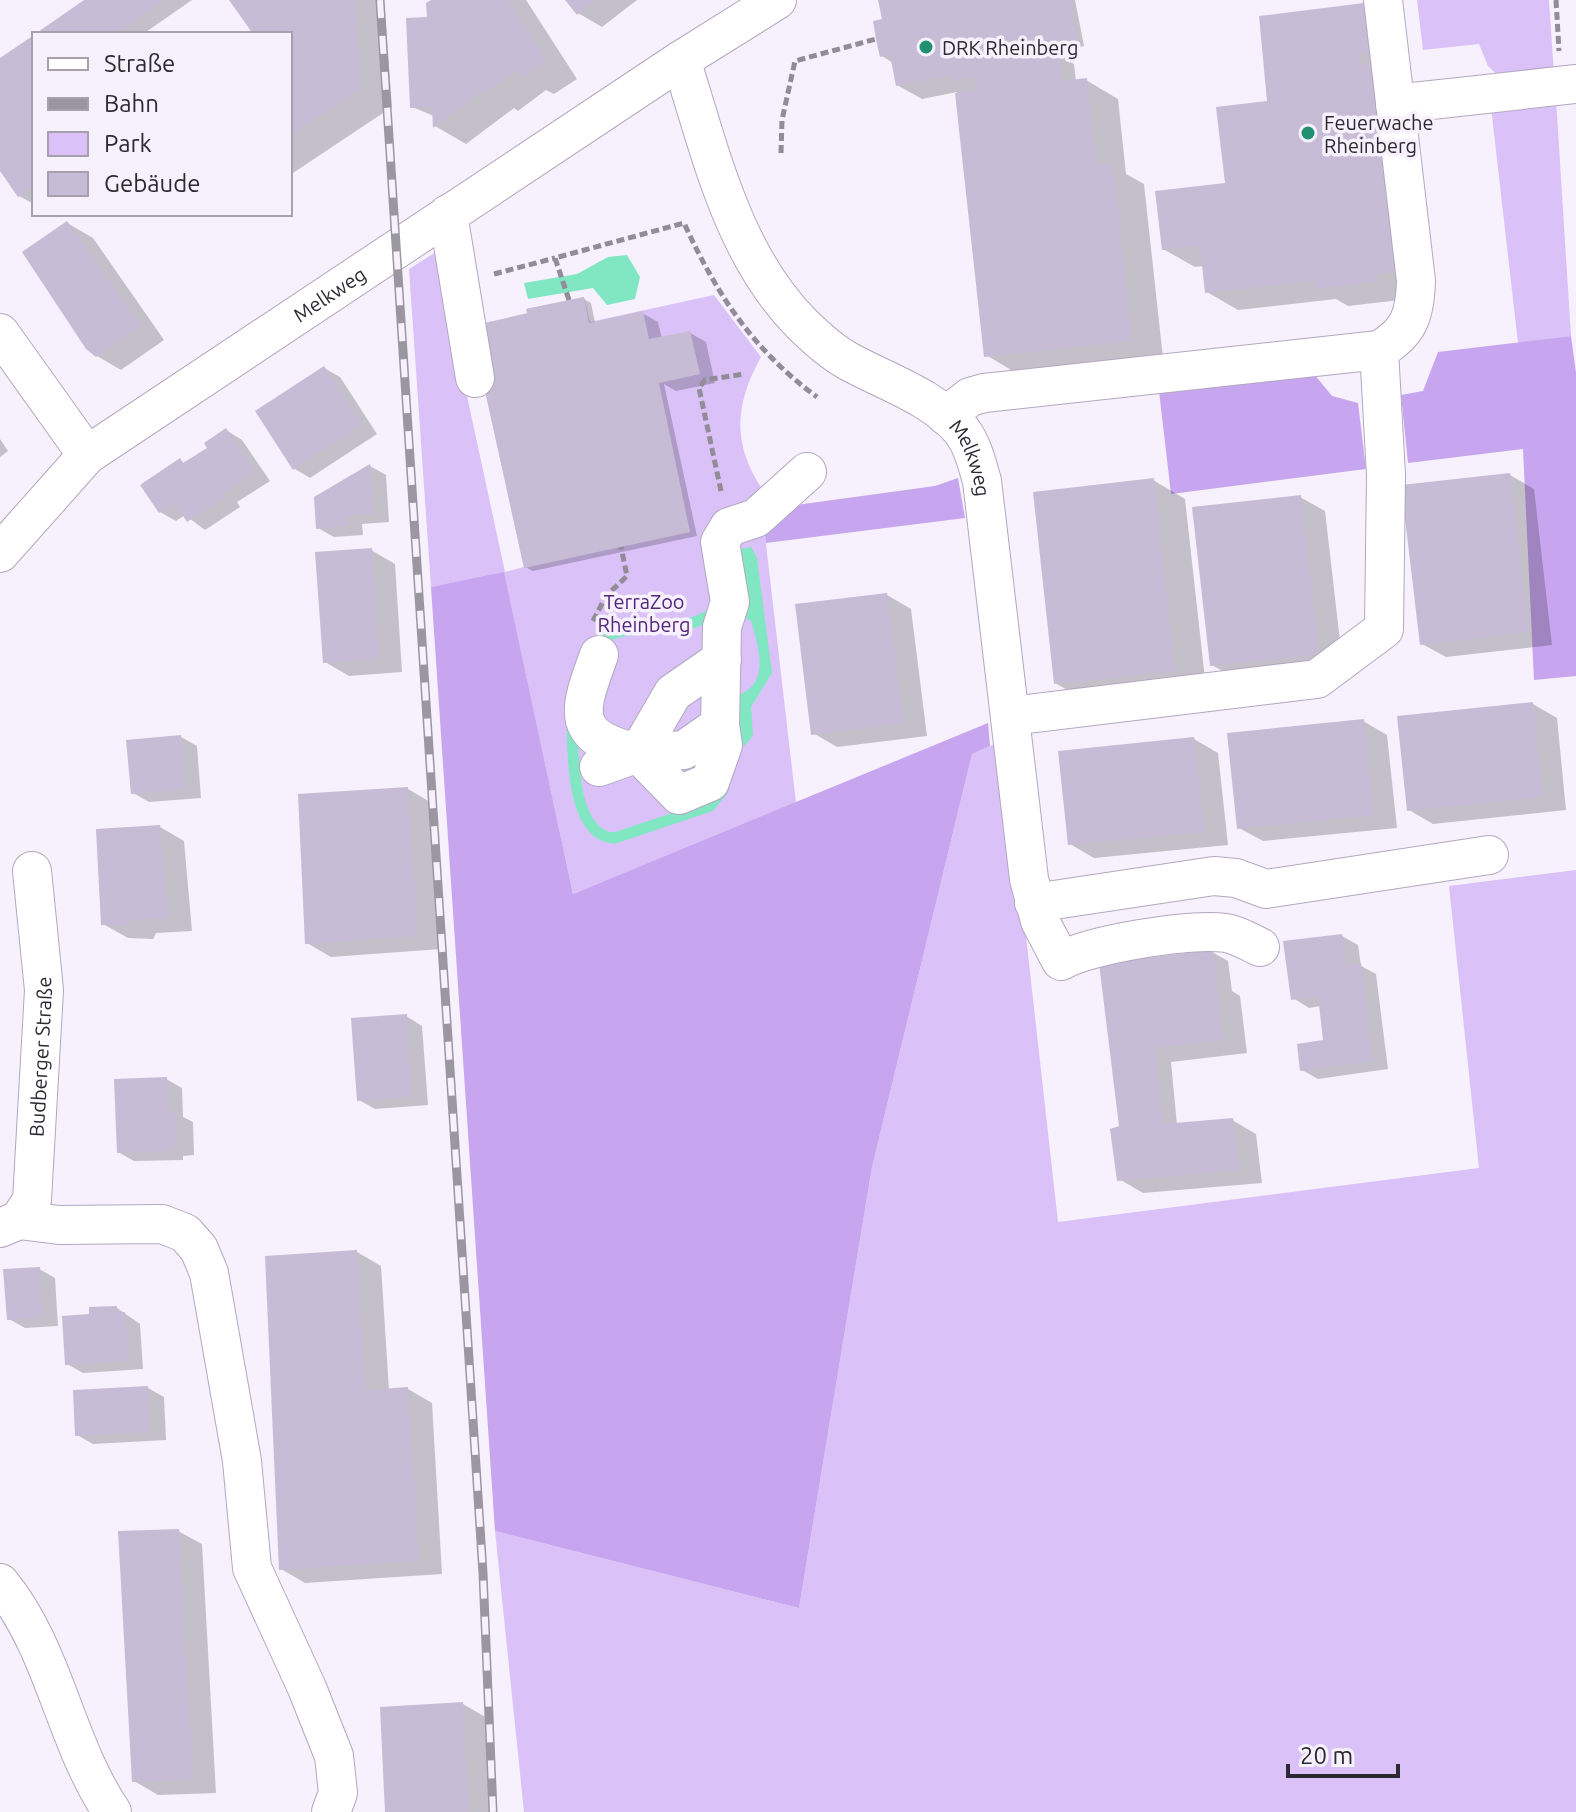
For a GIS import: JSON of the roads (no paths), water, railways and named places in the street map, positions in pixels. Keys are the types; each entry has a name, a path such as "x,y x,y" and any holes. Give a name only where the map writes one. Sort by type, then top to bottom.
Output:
{"street":[{"name":"Melkweg","path":"0,553 87,455 681,60 777,0"},
{"path":"946,416 970,397 984,393 1379,350 1395,341 1410,325 1416,306 1416,281 1383,0"},
{"name":"Melkweg","path":"681,60 728,206 774,291 802,323 845,359 946,416 962,432 974,452 982,481 1034,903 1047,937 1061,961 1096,946 1207,933 1234,935 1260,947"},
{"path":"1395,104 1576,84"},
{"path":"448,214 475,378"},
{"path":"0,333 87,455"},
{"path":"1010,716 1317,679 1384,629 1386,475 1379,350"},
{"path":"595,641 583,700 589,731 606,746 638,753 679,795 710,782 723,745 720,725 722,627 730,602 720,542 729,527 756,518 807,472"},
{"path":"599,767 638,753 673,693 722,659"},
{"path":"1034,903 1214,876 1236,878 1266,889 1489,855"},
{"name":"Budberger Straße","path":"10,1224 32,1200 44,990 32,871"},
{"path":"10,1224 162,1224 185,1233 199,1249 209,1273 242,1461 252,1568 307,1688 334,1756 338,1793 331,1812"},
{"path":"0,1583 19,1606 42,1650 96,1789 112,1812"}],"waterway":[{"path":"594,645 607,636 623,631 690,623 716,609"},
{"path":"572,725 578,793 590,824 601,834 615,838 710,806 723,790"}],"railway":[{"path":"380,0 483,1573 493,1812"}],"place":[{"name":"DRK Rheinberg","path":"926,47"},
{"name":"Feuerwache Rheinberg","path":"1308,133"}],"park label":[{"name":"TerraZoo Rheinberg","path":"644,612"}]}
